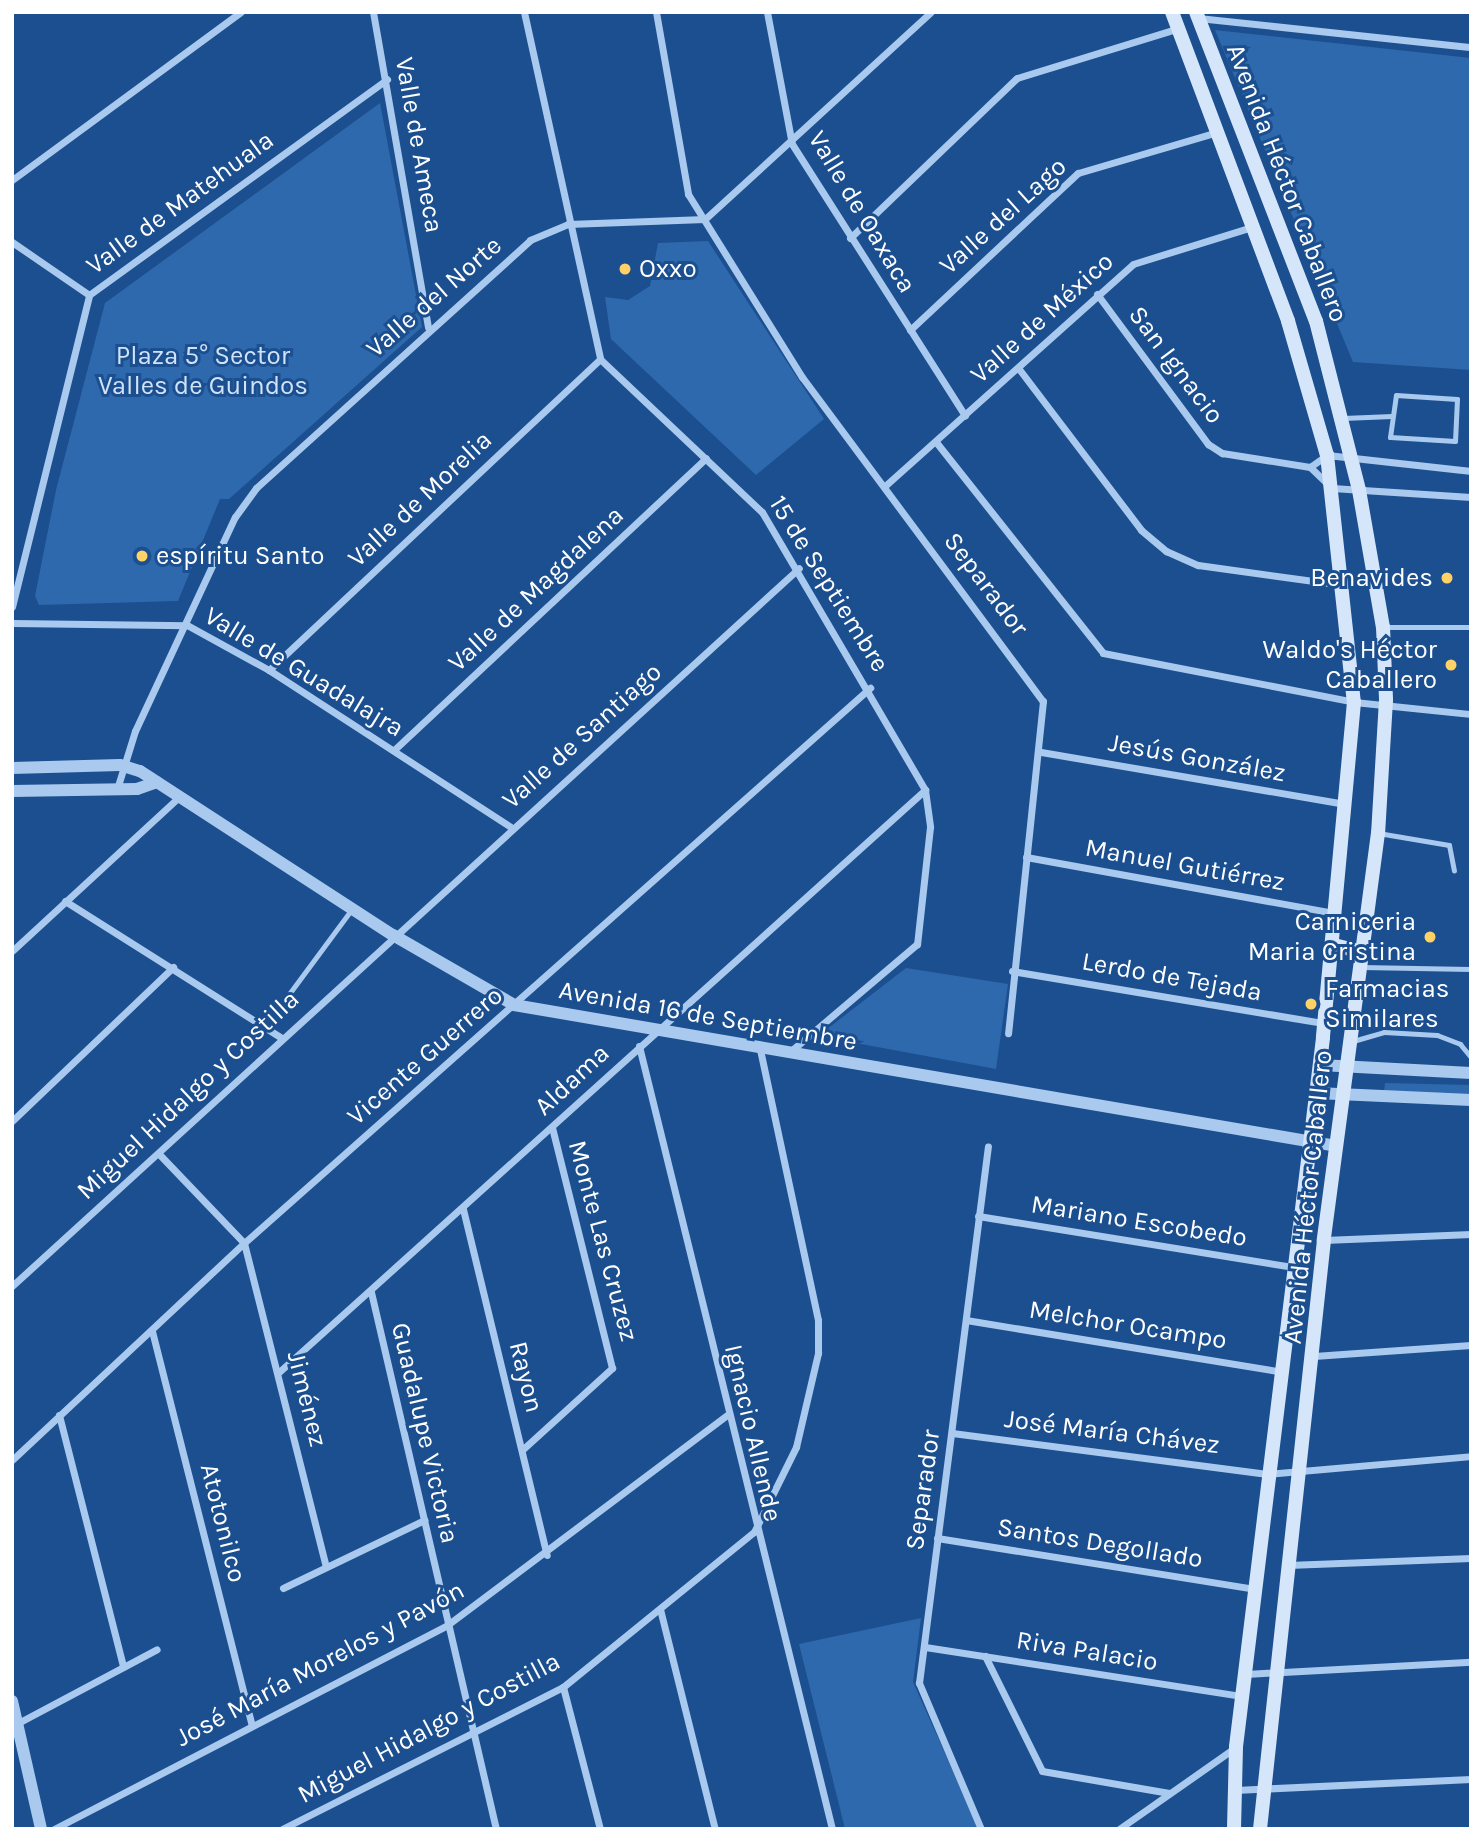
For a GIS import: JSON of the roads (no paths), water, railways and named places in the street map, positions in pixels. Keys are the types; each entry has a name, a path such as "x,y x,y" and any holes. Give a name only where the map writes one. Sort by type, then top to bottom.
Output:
{"main road":[{"name":"Avenida Héctor Caballero","path":"1172,12 1176,29 1288,321 1327,455 1354,702 1334,945 1294,1267 1284,1372 1267,1474 1256,1590 1236,1747 1234,1829"},
{"name":"Avenida Héctor Caballero","path":"1196,15 1282,223 1353,457 1383,627 1386,701 1378,833 1324,1240 1314,1356 1287,1565 1260,1829"},
{"path":"1334,945 1362,959"}],"street":[{"path":"12,180 241,12"},
{"name":"Valle de Ameca","path":"373,12 387,79 428,327"},
{"path":"524,12 568,224 600,359"},
{"path":"656,12 688,194 705,219 792,144 931,12"},
{"name":"Valle de Oaxaca","path":"767,12 792,144 965,416"},
{"path":"1196,15 1471,47"},
{"path":"850,238 1017,78 1176,29"},
{"name":"Valle de Matehuala","path":"12,607 89,295 387,79"},
{"name":"Valle del Lago","path":"910,330 1078,173 1217,132"},
{"name":"Valle del Norte","path":"117,789 120,765 244,502 428,327 530,240 568,224 705,219"},
{"name":"Separador","path":"705,219 802,377 1032,681 1045,708 1012,971 1007,1033"},
{"name":"Valle de México","path":"886,485 1019,369 1097,294 1148,257 1252,227"},
{"path":"12,242 89,295"},
{"name":"San Ignacio","path":"1097,294 1208,444 1236,458 1310,467"},
{"name":"15 de Septiembre","path":"600,359 750,496 799,568 870,688 925,790 930,827 917,944 791,1052"},
{"name":"Valle de Morelia","path":"269,670 600,359"},
{"path":"1019,369 1141,530 1166,551 1198,565 1343,585"},
{"path":"936,442 1103,653 1354,702 1386,701 1471,713"},
{"path":"1471,471 1327,455 1310,467 1332,488 1471,497"},
{"name":"Valle de Magdalena","path":"394,750 706,458"},
{"name":"Valle de Santiago","path":"393,935 799,568"},
{"name":"Valle de Guadalajra","path":"12,623 187,625 269,670 511,827"},
{"name":"Vicente Guerrero","path":"12,1460 244,1243 870,688"},
{"name":"Jesús González","path":"1041,752 1347,804"},
{"name":"Avenida 16 de Septiembre","path":"12,768 120,765 157,782 393,935 514,1005 759,1044 994,1092 1336,1146"},
{"path":"13,792 117,789 157,782"},
{"name":"Aldama","path":"279,1373 552,1128 654,1029 925,790"},
{"path":"12,951 180,796"},
{"name":"Manuel Gutiérrez","path":"1026,858 1336,913"},
{"path":"65,901 280,1037"},
{"name":"Miguel Hidalgo y Costilla","path":"12,1286 393,935"},
{"path":"12,1121 173,967"},
{"name":"Lerdo de Tejada","path":"1012,971 1325,1024"},
{"name":"Miguel Hidalgo y Costilla","path":"282,1829 563,1687 754,1532 796,1447 818,1353 818,1320 759,1044"},
{"name":"Ignacio Allende","path":"639,1046 754,1532 832,1829"},
{"path":"1320,1065 1346,1069 1471,1073"},
{"path":"1316,1093 1471,1100"},
{"name":"Monte Las Cruzez","path":"522,1450 612,1368 552,1128"},
{"name":"Separador","path":"981,1829 921,1694 937,1538 988,1146"},
{"path":"159,1153 244,1243"},
{"name":"Rayon","path":"463,1209 547,1555"},
{"name":"Mariano Escobedo","path":"978,1216 1294,1267"},
{"path":"1324,1240 1471,1234"},
{"name":"Jiménez","path":"244,1243 326,1566"},
{"name":"Guadalupe Victoria","path":"371,1292 446,1626 496,1829"},
{"name":"Melchor Ocampo","path":"966,1320 1284,1372"},
{"name":"Atotonilco","path":"152,1331 252,1725"},
{"path":"1314,1356 1471,1345"},
{"path":"58,1415 123,1667"},
{"name":"José María Morelos y Pavón","path":"54,1829 446,1626 547,1555 727,1415"},
{"name":"José María Chávez","path":"952,1433 1267,1474 1471,1456"},
{"path":"283,1588 424,1520"},
{"name":"Santos Degollado","path":"937,1538 1256,1590"},
{"path":"1287,1565 1471,1558"},
{"path":"660,1609 715,1829"},
{"name":"Riva Palacio","path":"925,1647 1242,1696"},
{"path":"18,1723 157,1649"},
{"path":"985,1656 1042,1771 1169,1793"},
{"path":"1246,1674 1471,1662"},
{"path":"563,1687 600,1829"},
{"path":"12,1701 41,1829"},
{"path":"1119,1829 1236,1747"},
{"path":"1234,1790 1264,1791 1471,1779"}],"lane":[{"path":"1396,395 1458,401 1453,442 1391,438 1392,416 1396,395"},
{"path":"1342,418 1392,416"},
{"path":"1383,627 1471,627"},
{"path":"1378,833 1449,845 1454,871"},
{"path":"289,993 352,909"},
{"path":"1362,959 1470,970"},
{"path":"1350,1042 1384,1032 1437,1035 1460,1044 1471,1057"}],"place":[{"name":"Oxxo","path":"625,269"},
{"name":"espíritu Santo","path":"142,556"},
{"name":"Benavides","path":"1447,578"},
{"name":"Waldo's Héctor Caballero","path":"1451,665"},
{"name":"Carniceria Maria Cristina","path":"1430,937"},
{"name":"Farmacias Similares","path":"1311,1004"}],"park label":[{"name":"Plaza 5° Sector Valles de Guindos","path":"203,371"}]}
